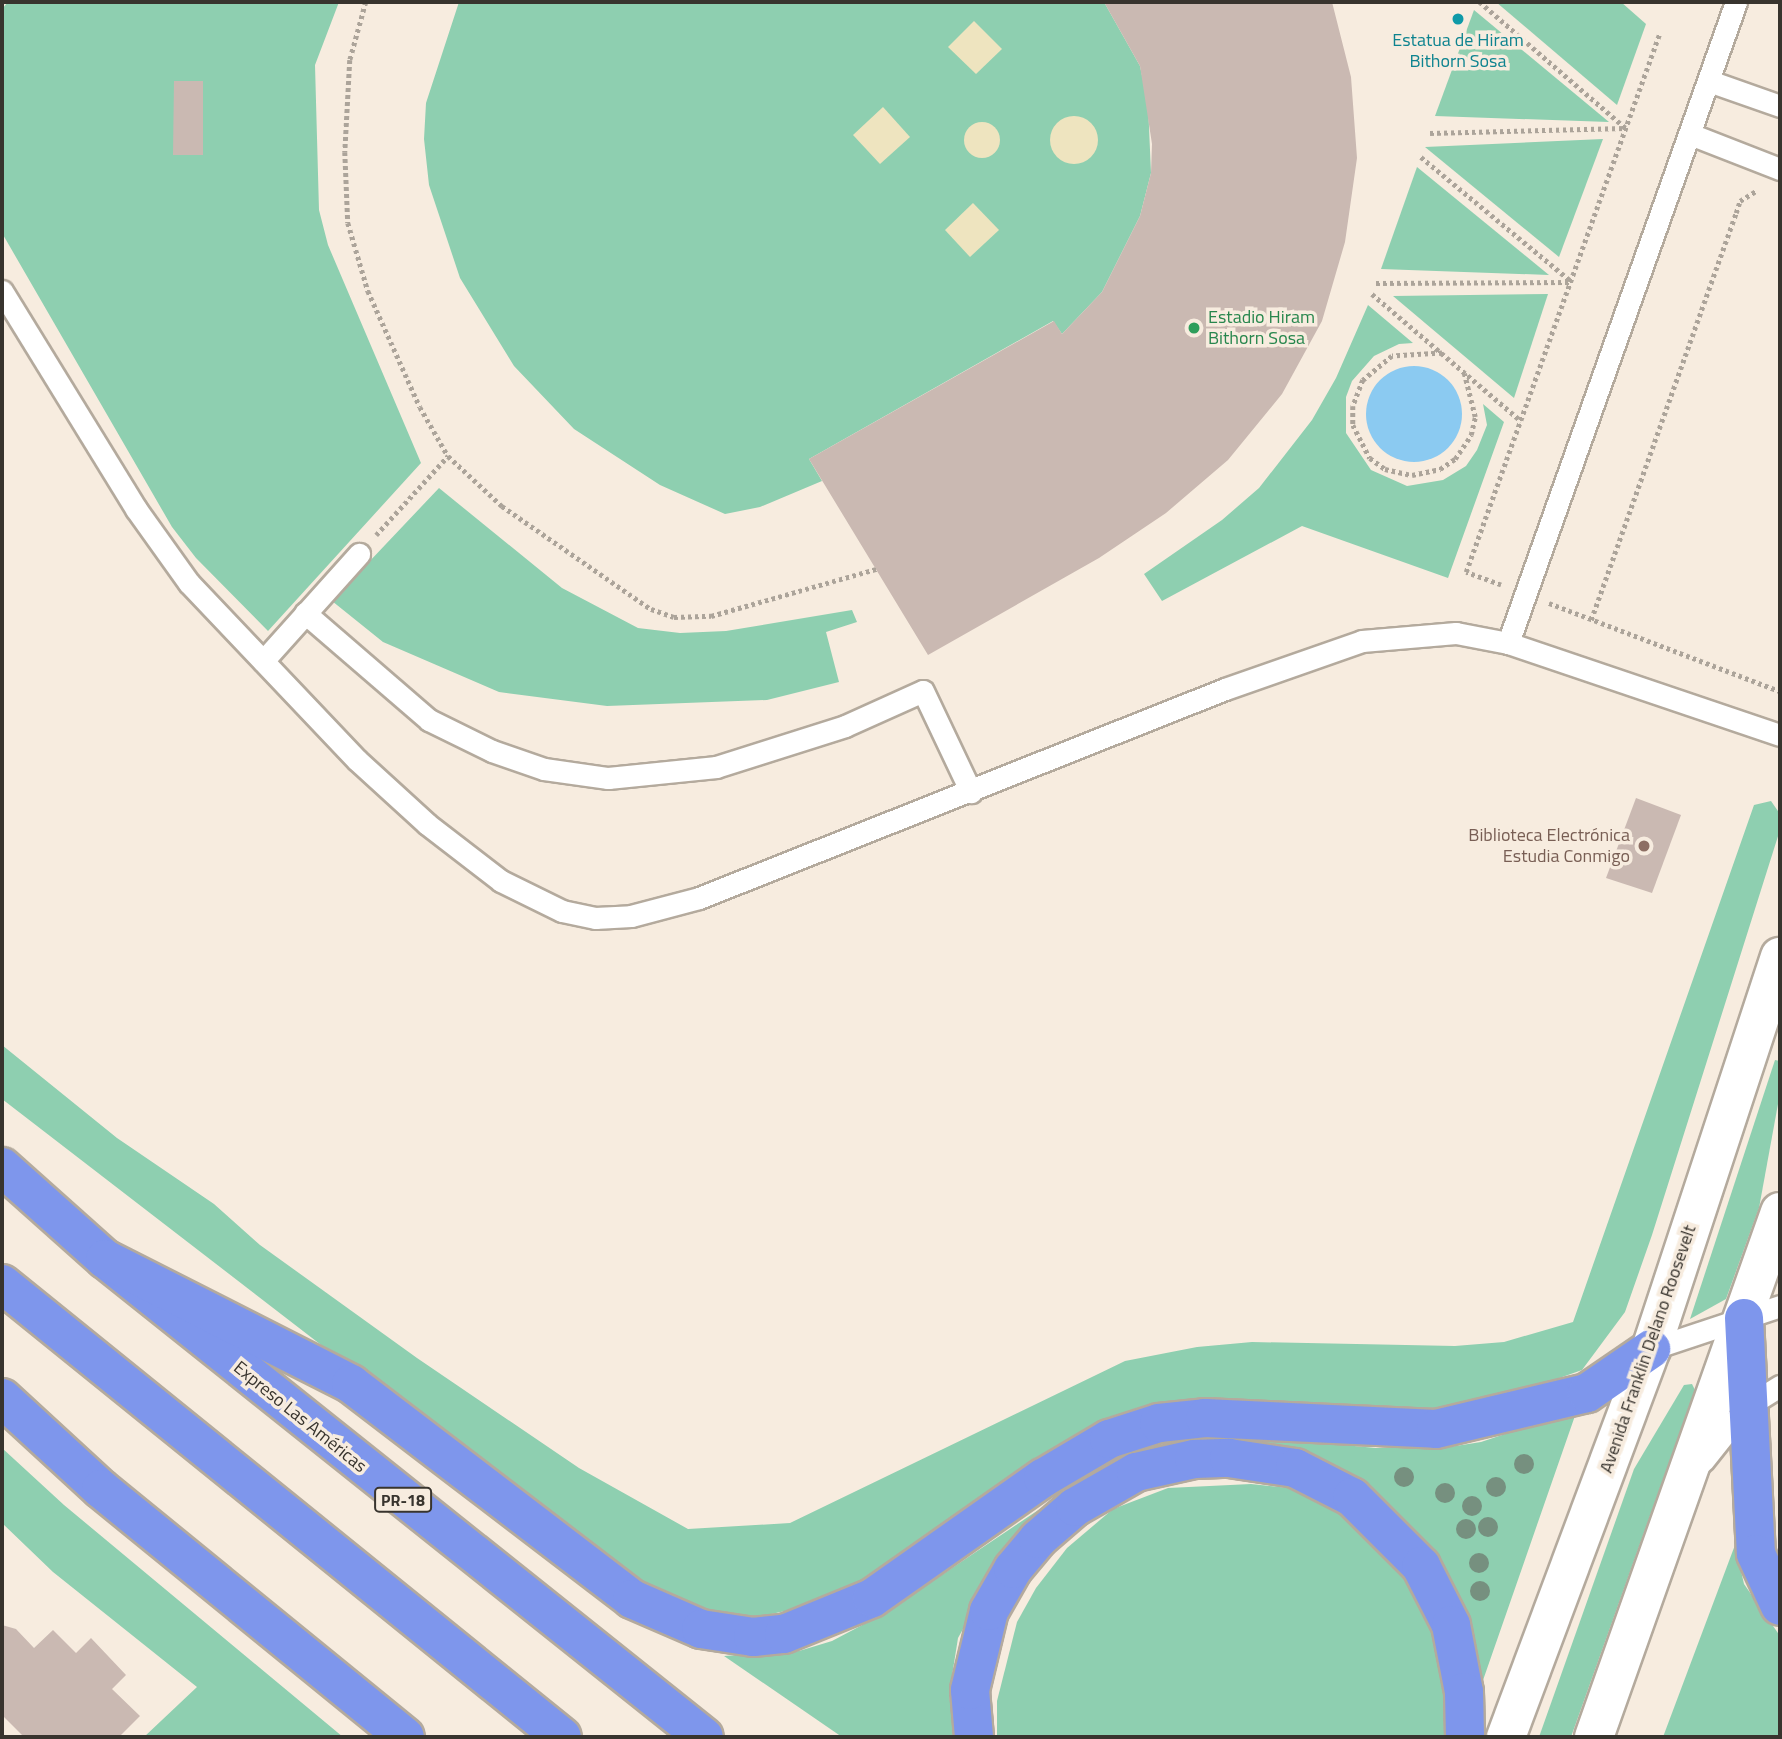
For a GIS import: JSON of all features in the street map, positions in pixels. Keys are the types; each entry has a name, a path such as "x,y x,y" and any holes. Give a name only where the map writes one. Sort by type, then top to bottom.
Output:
{"highway":[{"name":"Expreso Las Américas","path":"2,1167 105,1259 704,1737"},
{"path":"105,1259 351,1384 632,1599 664,1617 701,1629 753,1637 784,1634 872,1598 1043,1478 1109,1439 1134,1431 1205,1418 1436,1429 1587,1393 1651,1349"},
{"path":"2,1284 562,1737"},
{"path":"1744,1318 1746,1407 1756,1554 1780,1606"},
{"path":"2,1398 101,1489 393,1732"},
{"path":"974,1737 970,1690 989,1611 1013,1569 1038,1539 1075,1507 1136,1472 1194,1459 1218,1458 1270,1461 1326,1482 1374,1515 1421,1566 1451,1625 1464,1692 1465,1737"}],"main road":[{"name":"Avenida Franklin Delano Roosevelt","path":"1507,1737 1651,1349 1780,957"},
{"path":"1594,1737 1780,1212"}],"lane":[{"path":"1508,643 1736,2"},
{"path":"1709,81 1780,106"},
{"path":"1690,134 1780,169"},
{"path":"2,291 136,509 189,583 357,760 463,853 536,900 595,918 631,916 699,898 1225,689 1362,640 1457,633 1508,643 1780,735"},
{"path":"263,661 359,554"},
{"path":"306,613 429,720 492,751 544,769 608,778 716,767 845,726 923,691 971,792"},
{"path":"1651,1349 1780,1307"},
{"path":"1685,1484 1746,1407 1780,1386"}],"path":[{"path":"366,2 350,60 345,152 348,223 368,291 420,407 448,456 513,513 651,609 674,617 711,616 876,569"},
{"path":"1430,133 1625,128 1479,2"},
{"path":"1376,282 1571,282 1421,157"},
{"path":"1591,620 1735,213 1748,195 1765,188"},
{"path":"1372,295 1521,421"},
{"path":"1441,353 1392,356 1363,380 1353,406 1353,425 1370,458 1385,469 1412,475 1440,469 1455,459 1471,435 1475,417 1464,373"},
{"path":"359,554 448,456"}],"green space":[{"path":"8,2 339,2 315,65 319,210 328,245 421,463 268,631 196,558 172,527 2,233 2,9"},
{"path":"459,2 1104,2 1140,66 1148,104 1151,173 1140,216 1102,292 1062,334 1053,321 809,459 822,481 760,507 725,514 660,485 574,429 514,366 460,278 429,185 424,139 426,103"},
{"path":"1496,2 1621,2 1646,24 1617,105"},
{"path":"1474,10 1609,122 1435,116"},
{"path":"1603,139 1559,257 1425,147"},
{"path":"1417,167 1549,275 1381,269"},
{"path":"1548,294 1514,398 1393,296"},
{"path":"1368,305 1413,343 1399,344 1374,356 1352,381 1346,397 1346,433 1371,470 1407,486 1443,480 1466,466 1477,450 1487,425 1483,404 1504,422 1448,578 1302,526 1162,601 1144,574 1222,520 1259,488 1312,420 1336,378"},
{"path":"439,488 562,588 638,628 680,633 726,631 852,610 857,622 826,632 839,682 767,700 607,706 499,692 383,642 332,601"},
{"path":"1771,801 1780,814 1779,833 1652,1235 1625,1312 1582,1370 1506,1397 1426,1414 1253,1401 1165,1408 851,1588 799,1608 743,1620 647,1596 2,1099 2,1045 117,1138 214,1204 260,1245 417,1358 579,1468 688,1529 790,1523 1125,1361 1197,1347 1252,1342 1455,1346 1504,1342 1573,1322 1754,805"},
{"path":"1775,1060 1780,1061 1780,1093 1759,1208 1726,1299 1690,1319"},
{"path":"1692,1384 1695,1390 1571,1737 1539,1737 1634,1469 1684,1385"},
{"path":"1577,1410 1481,1686 1456,1595 1429,1547 1384,1500 1357,1481 1185,1447 991,1579 958,1638 949,1695 956,1737 842,1737 724,1656 799,1651 832,1641 885,1613 1083,1480 1144,1452 1183,1441 1245,1436 1376,1448 1443,1448 1481,1442"},
{"path":"2,1448 64,1505 343,1737 144,1737 197,1687 53,1572 2,1523"},
{"path":"1251,1484 1308,1490 1349,1509 1437,1613 1452,1737 997,1737 997,1701 1017,1622 1036,1588 1067,1548 1113,1509 1168,1488"},
{"path":"1735,1545 1744,1584 1780,1636 1780,1737 1663,1737"}],"sand":[{"path":"974,21 1002,49 976,74 948,47"},
{"path":"883,107 910,137 880,164 853,135"},
{"path":"1074,116 1091,123 1098,140 1091,157 1074,164 1057,157 1050,140 1057,123"},
{"path":"982,122 995,127 1000,140 995,153 982,158 969,153 964,140 969,127"},
{"path":"973,203 999,230 970,257 945,230"}],"water":[{"path":"1414,366 1432,370 1448,380 1458,396 1462,414 1458,432 1448,448 1432,458 1414,462 1396,458 1380,448 1370,432 1366,414 1370,396 1380,380 1396,370"}],"building":[{"name":"Estadio Hiram Bithorn Sosa","path":"1104,2 1332,2 1351,77 1357,158 1345,242 1322,321 1282,394 1228,460 1166,513 1099,558 928,655 809,459 1054,321 1062,334 1102,292 1140,216 1151,173 1152,144 1140,66"},
{"path":"174,81 203,81 203,155 173,155"},
{"name":"Biblioteca Electrónica Estudia Conmigo","path":"1636,798 1681,815 1652,893 1606,878"},
{"path":"2,1625 16,1629 34,1648 53,1630 76,1653 91,1638 126,1675 112,1689 140,1716 119,1737 24,1737 2,1715"}],"place":[{"name":"Estatua de Hiram Bithorn Sosa","path":"1458,19"},
{"name":"Estadio Hiram Bithorn Sosa","path":"1194,328"},
{"name":"Biblioteca Electrónica Estudia Conmigo","path":"1644,846"}]}
